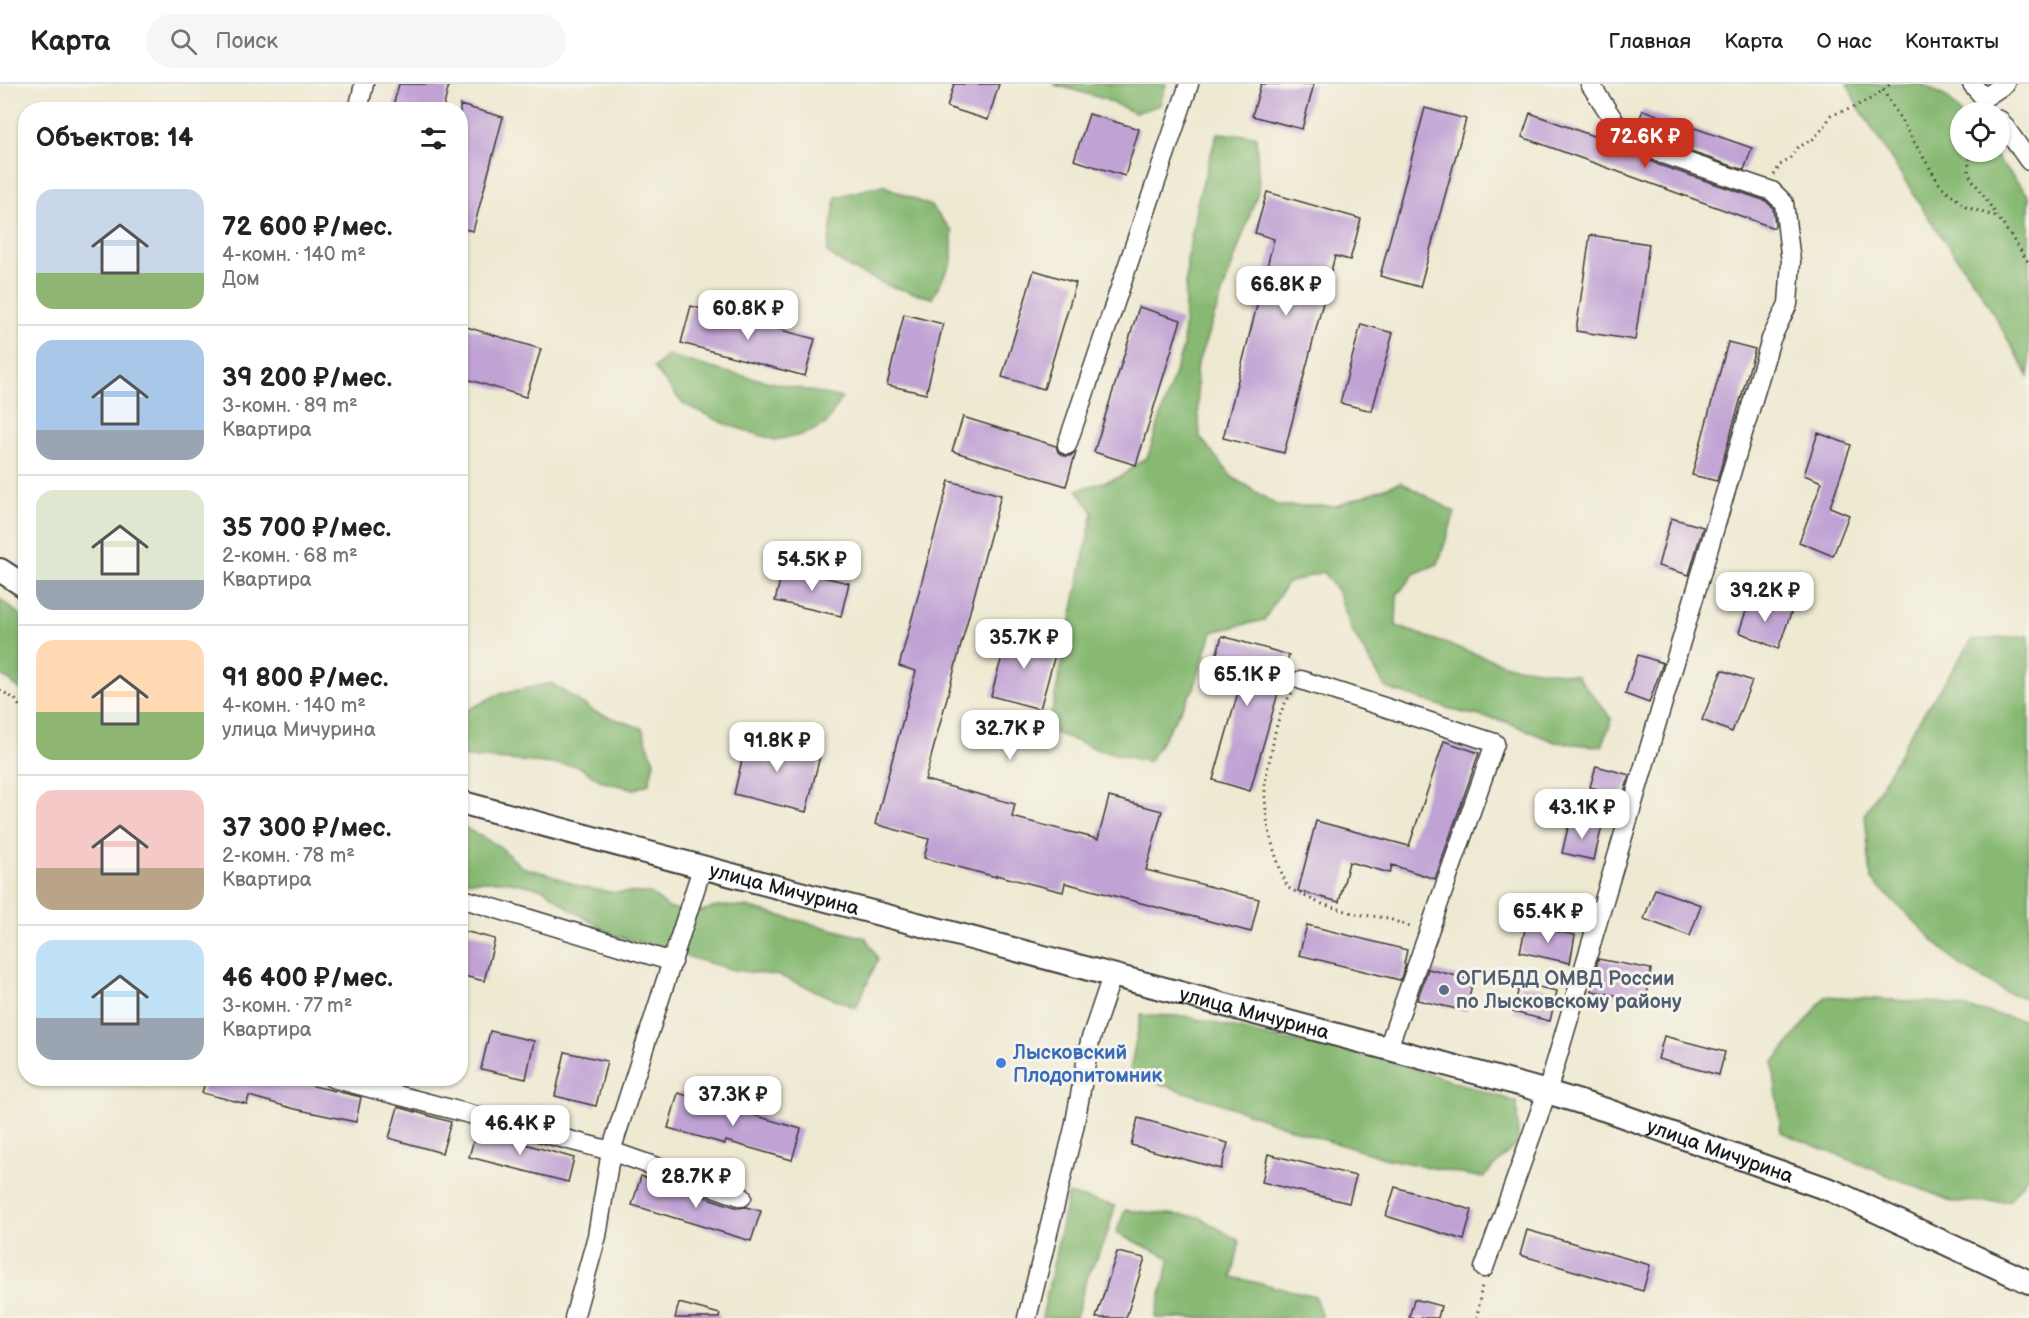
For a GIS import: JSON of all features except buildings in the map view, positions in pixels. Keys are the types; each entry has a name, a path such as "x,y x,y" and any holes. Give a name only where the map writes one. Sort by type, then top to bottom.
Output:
{"main road":[{"path":"0,570 18,582"},
{"name":"улица Мичурина","path":"468,804 1388,1048 1606,1110 1833,1191 2029,1282"}],"street":[{"path":"360,102 364,84"},
{"path":"1067,445 1189,84"},
{"path":"1484,1268 1547,1092 1771,339 1788,304 1791,262 1784,203 1772,191 1663,154 1623,134 1590,84"},
{"path":"1982,95 2005,84"},
{"path":"2010,134 2029,161"},
{"path":"1301,680 1495,742 1388,1048"},
{"path":"574,1318 597,1236 610,1151 702,868"},
{"path":"468,900 673,962"},
{"path":"1027,1318 1074,1128 1090,1041 1112,976"},
{"path":"362,1086 610,1151 742,1197"}],"path":[{"path":"1772,191 1773,177 1780,165 1789,160 1797,148 1813,139 1831,115 1848,111 1869,101 1890,84"},
{"path":"1883,90 1940,185 1966,207 1998,217"},
{"path":"1969,162 1968,173 2029,263"},
{"path":"1301,680 1286,700 1275,729 1264,788 1268,829 1278,865 1288,888 1319,903 1356,914 1387,918 1428,934"},
{"path":"0,690 15,699 18,704"},
{"path":"1477,1318 1484,1268"}],"green space":[{"path":"1053,84 1166,84 1160,105 1135,113 1104,99"},
{"path":"1847,84 1923,84 1951,102 1950,162 2000,162 2029,196 2029,377 1981,292 1928,217 1858,106"},
{"path":"1217,133 1256,136 1259,189 1196,368 1200,437 1232,477 1278,506 1336,506 1401,482 1455,512 1438,564 1414,574 1397,595 1396,626 1510,666 1576,675 1612,719 1602,747 1555,742 1504,721 1460,712 1386,688 1352,631 1338,592 1323,572 1287,583 1264,620 1212,632 1194,688 1149,762 1099,750 1048,730 1093,512 1077,490 1120,477 1148,456 1183,347 1187,261 1197,203"},
{"path":"882,185 931,206 952,231 952,261 932,298 889,286 850,268 827,253 836,197"},
{"path":"667,355 722,371 842,398 826,424 806,434 775,440 728,425 683,404 654,368"},
{"path":"0,599 18,613 18,688 0,674"},
{"path":"2029,636 2029,999 2006,992 1959,965 1871,879 1865,814 1914,728 1972,640"},
{"path":"551,683 595,712 642,728 654,762 649,784 635,789 603,782 578,766 468,757 468,710 496,695"},
{"path":"468,829 499,846 522,867 581,887 611,892 650,893 669,908 694,913 719,906 746,907 866,938 878,959 856,1008 780,976 733,970 611,934 570,909 544,889 505,881 468,880"},
{"path":"1826,996 1942,1003 2029,1021 2029,1174 2009,1201 1953,1202 1781,1132 1773,1063"},
{"path":"1141,1015 1185,1016 1280,1039 1380,1058 1517,1102 1518,1142 1483,1178 1388,1159 1129,1075"},
{"path":"1068,1194 1115,1206 1108,1232 1085,1283 1076,1318 1042,1318"},
{"path":"1125,1210 1199,1217 1240,1241 1232,1277 1315,1296 1322,1318 1155,1318 1170,1258 1116,1233"}],"place":[{"name":"ОГИБДД ОМВД России по Лысковскому району","path":"1444,990"},
{"name":"Лысковский Плодопитомник","path":"1001,1063"}]}
